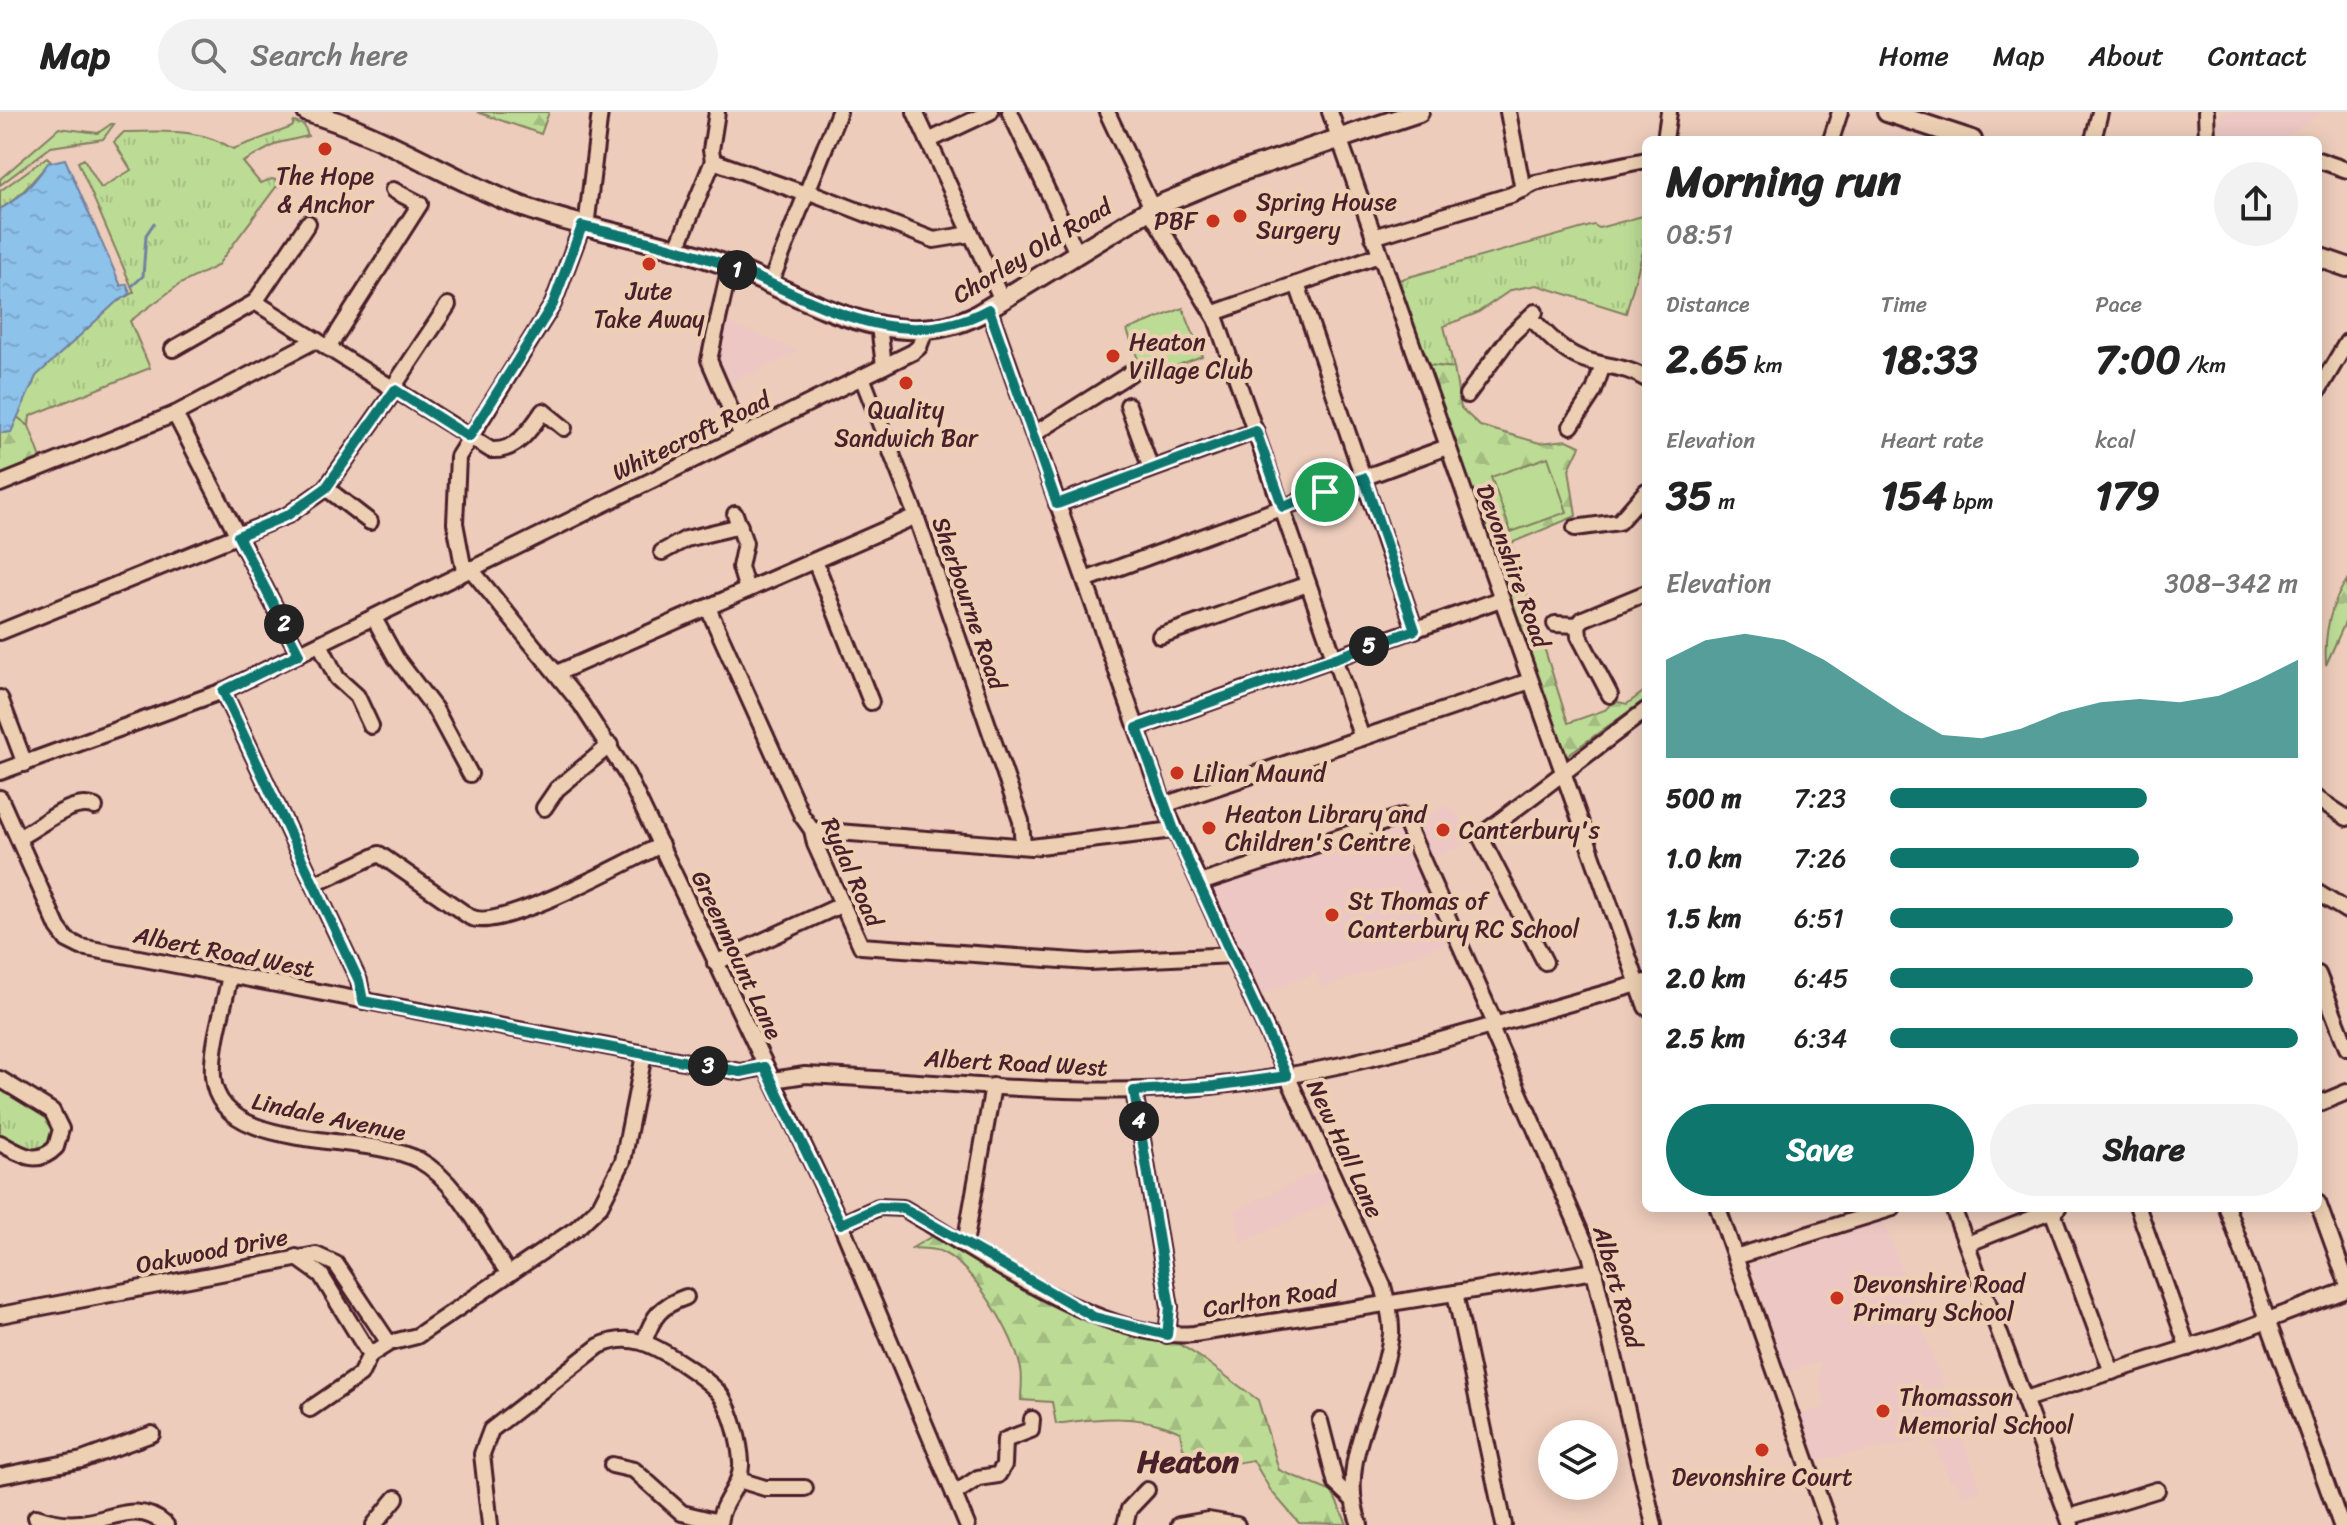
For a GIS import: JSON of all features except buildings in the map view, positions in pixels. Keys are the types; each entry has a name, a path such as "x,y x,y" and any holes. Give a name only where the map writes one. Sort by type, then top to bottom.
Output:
{"main road":[{"name":"Chorley Old Road","path":"328,115 489,193 584,226 677,248 730,266 879,326 925,331 953,325 995,304 1150,208 1239,172 1419,112"},
{"path":"1887,112 1929,119 1964,136"},
{"path":"2322,258 2347,267"}],"street":[{"path":"467,569 457,546 455,481 458,457 553,304 584,226 600,112"},
{"path":"677,248 713,161 711,150 717,112"},
{"path":"770,284 839,112"},
{"name":"New Hall Lane","path":"915,112 971,234 1057,504 1164,805 1381,1280 1388,1303 1391,1335 1355,1463 1352,1499 1360,1525"},
{"path":"928,141 990,112"},
{"path":"1010,112 1077,253"},
{"path":"1125,112 1109,115 1150,208 1214,313 1362,738"},
{"name":"Devonshire Road","path":"1330,112 1530,681 1642,983"},
{"path":"1508,112 1523,190"},
{"path":"1666,136 1669,112"},
{"path":"1832,136 1840,112"},
{"path":"2094,136 2100,112"},
{"path":"2206,112 2207,136"},
{"path":"713,161 807,192 934,240 947,241 971,234"},
{"path":"1373,237 1523,190 1541,181 1642,161"},
{"path":"2322,161 2347,170"},
{"path":"0,484 175,414 322,344 420,204 393,190"},
{"path":"180,342 255,302 305,221 322,231"},
{"path":"1214,313 1379,255"},
{"path":"730,266 709,360 742,436"},
{"path":"1297,284 1415,630"},
{"path":"255,302 469,437 497,451 524,438 543,411 564,428"},
{"path":"0,632 288,515 326,488 448,305"},
{"path":"1467,395 1480,385 1512,334 1534,314 1561,347 1603,365 1631,370 1642,377"},
{"path":"879,326 884,366"},
{"name":"Whitecroft Road","path":"0,772 223,691 917,350 925,331"},
{"path":"2322,384 2347,342"},
{"path":"1571,426 1575,409 1594,391 1603,365"},
{"path":"1034,434 1131,373"},
{"name":"Sherbourne Road","path":"862,377 916,516 1021,821 1023,846"},
{"path":"1136,409 1151,469"},
{"path":"175,414 299,654"},
{"path":"1057,504 1256,431"},
{"path":"1085,580 1447,447"},
{"path":"326,488 370,522"},
{"path":"1585,510 1580,528 1619,522 1642,502"},
{"path":"557,673 916,516"},
{"path":"661,554 686,539 737,520 745,543 740,567 747,590"},
{"path":"815,561 871,702"},
{"name":"Greenmount Lane","path":"467,569 557,673 610,745 661,845 841,1224 967,1525"},
{"path":"1160,636 1308,584"},
{"path":"1611,698 1579,636 1578,625 1583,619 1642,595"},
{"path":"1137,728 1501,599"},
{"name":"Rydal Road","path":"708,608 802,816 812,830 815,844 859,943 869,949 1089,962 1233,955"},
{"path":"374,618 396,658 435,709 470,774"},
{"path":"1555,624 1578,625"},
{"path":"320,644 337,678 357,696 369,721 352,723"},
{"path":"1164,805 1530,681"},
{"path":"223,691 359,981 363,1001"},
{"path":"0,698 25,764"},
{"path":"1545,962 1480,836 1642,713"},
{"path":"544,808 557,789 610,745"},
{"name":"Albert Road West","path":"0,798 58,928 73,945 741,1072 1134,1091 1214,1086 1287,1076 1494,1027 1642,983"},
{"path":"2322,802 2347,818"},
{"path":"18,838 61,820 80,804 95,807"},
{"name":"Albert Road","path":"1200,883 1403,816 1586,1243 1654,1525"},
{"path":"812,830 1023,846 1174,830"},
{"path":"315,884 379,854 470,917 486,922 551,898 661,845"},
{"path":"2322,895 2347,911"},
{"path":"715,963 841,905"},
{"name":"Lindale Avenue","path":"230,975 213,1075 217,1096 229,1113 255,1127 380,1147 417,1159 444,1179 509,1274"},
{"path":"2322,984 2347,1048"},
{"path":"310,1410 360,1375 370,1355 389,1343 417,1336 586,1221 606,1196 623,1161 644,1055"},
{"path":"0,1079 52,1111 61,1129 56,1147 39,1158 24,1157 0,1143"},
{"path":"965,1244 993,1086"},
{"path":"1134,1091 1170,1307 1167,1335"},
{"path":"2322,1102 2347,1092"},
{"name":"Carlton Road","path":"841,1224 879,1207 897,1206 1094,1317 1167,1335 1595,1271"},
{"path":"1719,1212 1829,1525"},
{"path":"1955,1212 2070,1521 2157,1490"},
{"path":"1967,1244 2047,1212"},
{"path":"2055,1212 2112,1372"},
{"path":"2139,1212 2188,1348"},
{"path":"2228,1212 2341,1525"},
{"path":"2321,1212 2347,1283"},
{"path":"1735,1257 1847,1215"},
{"name":"Oakwood Drive","path":"0,1315 296,1257 324,1256 336,1264 389,1343"},
{"path":"296,1257 321,1275 370,1355"},
{"path":"2025,1399 2188,1348 2347,1290"},
{"path":"1455,1293 1504,1525"},
{"path":"644,1342 656,1313 669,1297 686,1297"},
{"path":"490,1525 476,1453 496,1425 599,1346 620,1340 644,1342 719,1384 740,1455 739,1480 725,1500 719,1523 682,1513 631,1459 612,1465"},
{"path":"954,1494 978,1478 998,1475 1004,1465 1005,1440 1031,1430 1032,1419"},
{"path":"1320,1421 1336,1484 1352,1499"},
{"path":"0,1476 82,1460 152,1434"},
{"path":"739,1480 765,1488 789,1482 805,1488"},
{"path":"1125,1525 1137,1494"},
{"path":"374,1519 396,1498"},
{"path":"36,1517 54,1524 90,1522 125,1511 149,1514 166,1525"},
{"path":"1179,1525 1198,1520 1240,1523"}],"shaded area":[{"path":"2224,112 2321,113 2287,136 2219,136 2218,124"},
{"path":"726,322 798,351 727,385 716,355"},
{"name":"Canterbury's","path":"1450,806 1474,840 1432,858 1414,819"},
{"name":"St Thomas of Canterbury RC School","path":"1397,824 1450,942 1322,988 1315,972 1262,995 1212,887"},
{"path":"1319,1171 1333,1201 1240,1243 1236,1210"},
{"path":"1884,1221 1981,1490 1962,1496 1958,1484 1950,1480 1932,1439 1817,1460 1801,1415 1825,1407 1819,1380 1821,1361 1786,1372 1751,1265"}],"green space":[{"path":"477,112 549,112 541,134"},
{"path":"294,122 304,125 308,136 278,143 243,162 260,183 272,179 289,184 276,187 217,266 180,284 130,321 150,368 30,416 29,426 17,417 36,376 115,303 134,292 78,162 84,159 101,188 131,170 114,142 124,132 194,134 233,149 292,127"},
{"path":"114,124 103,139 51,147 0,185 0,179 59,128 98,133"},
{"path":"47,157 51,161 21,193 0,209 0,191"},
{"path":"1642,216 1642,255 1626,313 1537,285 1511,290 1477,313 1444,326 1454,368 1428,365 1398,280 1594,225 1599,228"},
{"path":"1183,308 1202,356 1145,378 1127,330"},
{"path":"1428,365 1454,368 1461,408 1480,426 1540,443 1567,440 1580,446 1569,469 1576,516 1511,543 1568,723 1605,710 1614,701 1627,704 1642,693 1642,702 1566,756"},
{"path":"17,417 29,426 41,458 0,475 0,433 11,432"},
{"path":"1548,457 1567,512 1511,532 1491,477"},
{"path":"2347,580 2347,618 2326,665 2329,621"},
{"path":"0,1084 48,1113 57,1125 52,1145 34,1154 0,1139"},
{"path":"936,1234 1088,1320 1179,1344 1203,1359 1258,1400 1279,1470 1332,1492 1347,1524 1299,1523 1271,1491 1253,1460 1199,1469 1197,1459 1183,1448 1180,1432 1165,1426 1119,1419 1056,1424 1052,1402 1021,1400 1022,1373 1017,1354 991,1303 955,1260 942,1252 912,1248"}],"water":[{"path":"65,159 121,286 127,284 130,294 115,303 36,376 11,432 0,433 0,209 27,189 48,163"}],"waterway":[{"path":"132,286 143,276 146,235 154,223"}],"place":[{"name":"The Hope & Anchor","path":"325,149"},
{"name":"Spring House Surgery","path":"1240,216"},
{"name":"PBF","path":"1213,221"},
{"name":"Jute Take Away","path":"649,264"},
{"name":"Heaton Village Club","path":"1113,356"},
{"name":"Quality Sandwich Bar","path":"906,383"},
{"name":"Lilian Maund","path":"1177,773"},
{"name":"Heaton Library and Children's Centre","path":"1209,828"},
{"name":"Canterbury's","path":"1443,830"},
{"name":"St Thomas of Canterbury RC School","path":"1332,915"},
{"name":"Devonshire Road Primary School","path":"1837,1298"},
{"name":"Thomasson Memorial School","path":"1883,1411"},
{"name":"Devonshire Court","path":"1762,1450"}],"district":[{"name":"Heaton","path":"1188,1461"}],"route":[{"path":"582,226 677,248 890,329 925,331 942,328 989,309 1057,504 1256,431 1283,507 1325,492 1364,478 1415,630 1137,728 1174,830 1287,1076 1214,1086 1134,1091 1170,1307 1167,1335 1094,1317 903,1208 879,1207 841,1224 765,1067 741,1072 363,1001 359,981 223,691 299,654 238,536 288,515 326,488 395,390 469,437 553,304 582,226"}]}
